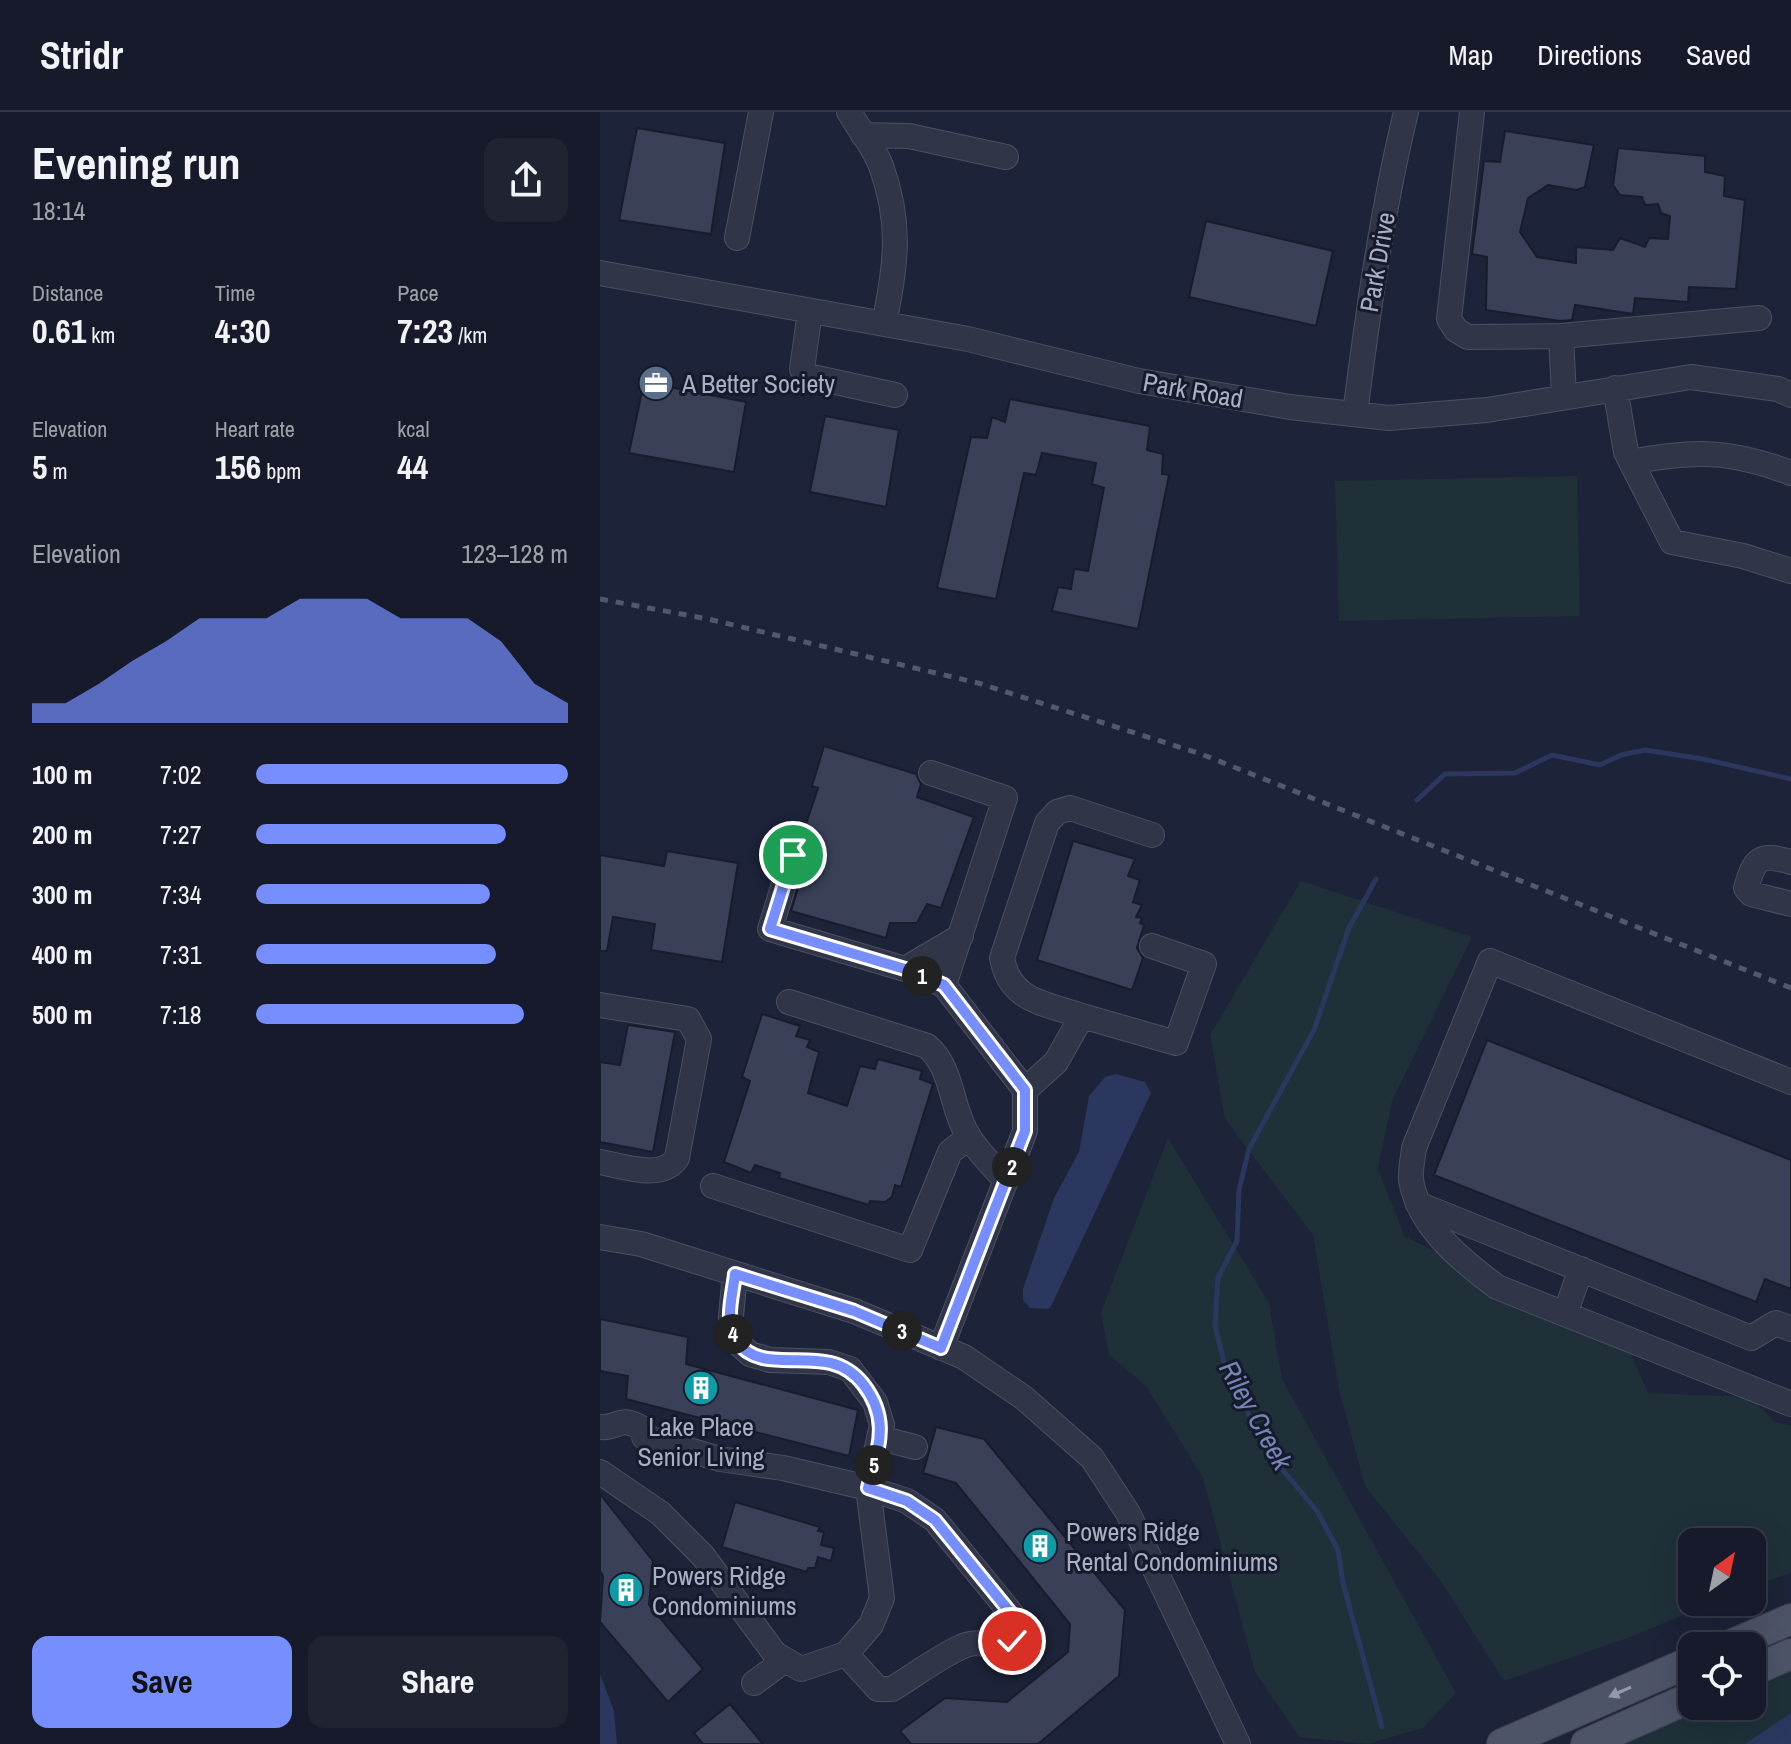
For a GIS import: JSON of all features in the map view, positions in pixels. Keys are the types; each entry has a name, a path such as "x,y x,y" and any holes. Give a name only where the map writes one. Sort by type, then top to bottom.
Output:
{"main road":[{"path":"1761,1632 1791,1619"},
{"path":"1766,1665 1791,1654"},
{"path":"1502,1744 1678,1667"},
{"path":"1586,1744 1678,1703"}],"street":[{"path":"737,238 761,112"},
{"path":"849,112 880,164 895,221 896,268 884,324"},
{"name":"Park Drive","path":"1355,414 1369,304 1406,112"},
{"path":"1472,112 1449,319 1456,330 1468,337 1561,336 1759,318"},
{"path":"863,135 909,136 1006,157"},
{"name":"Park Road","path":"600,273 968,339 1139,381 1290,407 1389,418 1487,410 1691,377 1778,389 1791,395"},
{"path":"810,311 802,369 808,376 895,395"},
{"path":"1561,336 1564,396"},
{"path":"1615,388 1626,452 1672,542 1743,556 1791,571"},
{"path":"1631,462 1658,457 1727,453 1791,473"},
{"path":"931,773 1005,798 944,985"},
{"path":"1152,835 1070,808 1057,812 1047,823 1002,958 1005,976 1022,995 1176,1043 1204,964 1152,946"},
{"path":"793,855 770,929 905,969 944,985 1025,1090 1025,1131 941,1348"},
{"path":"1791,862 1773,857 1758,861 1753,864 1746,888 1751,894 1791,904"},
{"path":"905,969 961,936"},
{"path":"1791,1082 1490,961 1414,1148 1411,1178 1418,1204 1456,1256 1497,1287 1791,1404"},
{"path":"789,1002 927,1046 938,1056 946,1073 954,1106 969,1137 1006,1181"},
{"path":"600,1005 688,1019 699,1039 677,1158 671,1167 659,1171 600,1162"},
{"path":"1025,1090 1056,1062 1082,1016"},
{"path":"713,1186 910,1250 950,1152 969,1137"},
{"path":"1418,1204 1751,1338 1776,1323 1791,1329"},
{"path":"600,1237 641,1244 854,1311 964,1357 1024,1398 1092,1458 1128,1513 1238,1744"},
{"path":"1565,1314 1581,1269"},
{"path":"600,1472 660,1513 692,1545 775,1654 785,1660 801,1669 846,1654 871,1625 882,1598 868,1488 882,1425 875,1402 850,1369 829,1362 770,1360 750,1354 736,1341 731,1330 735,1274"},
{"path":"604,1427 619,1421 632,1423 643,1429 644,1437 720,1459 783,1468 868,1488 907,1501 935,1520 1023,1628 1012,1641 992,1647 965,1644 892,1689 878,1689 846,1654"},
{"path":"880,1438 915,1447"},
{"path":"754,1683 785,1660"}],"shaded area":[{"path":"1577,476 1580,616 1339,621 1335,481"},
{"path":"1301,881 1472,937 1392,1101 1378,1169 1405,1237 1625,1340 1648,1393 1749,1397 1776,1422 1791,1426 1791,1573 1766,1581 1766,1528 1678,1528 1678,1616 1681,1616 1504,1681 1440,1580 1365,1486 1339,1390 1313,1235 1225,1119 1210,1035"},
{"path":"1168,1138 1269,1303 1282,1379 1456,1693 1423,1728 1368,1744 1299,1737 1255,1672 1203,1478 1146,1386 1109,1355 1101,1312"},
{"path":"1791,1654 1791,1744 1586,1744 1678,1711 1678,1720 1766,1720 1766,1665"}],"water":[{"path":"1116,1074 1145,1082 1151,1093 1053,1302 1049,1309 1030,1308 1023,1300 1023,1289 1054,1198 1079,1152 1089,1096 1105,1077"},
{"path":"600,1674 614,1711 617,1744 600,1744"},
{"path":"1791,1713 1791,1744 1745,1744"}],"building":[{"path":"637,128 725,143 711,234 619,220"},
{"path":"1505,131 1594,145 1585,187 1577,190 1548,185 1528,198 1520,232 1537,257 1576,263 1576,247 1613,250 1620,238 1645,247 1649,238 1668,239 1670,216 1661,213 1658,204 1645,205 1642,197 1620,195 1613,185 1618,148 1705,156 1705,172 1725,176 1724,196 1745,200 1736,289 1689,287 1688,302 1635,298 1633,314 1575,305 1572,320 1486,310 1487,257 1472,254 1484,161 1500,162"},
{"path":"1206,221 1333,251 1316,326 1189,297"},
{"path":"644,382 746,402 734,472 629,453"},
{"path":"1010,399 1150,426 1147,450 1163,454 1162,474 1169,475 1138,629 1052,611 1058,587 1071,589 1074,569 1088,571 1104,488 1092,484 1096,463 1042,453 1036,475 1024,473 996,599 937,588 971,437 987,438 992,417 1005,422"},
{"path":"825,416 899,430 886,507 810,492"},
{"path":"824,746 916,774 921,784 917,797 974,817 941,908 927,904 917,923 890,923 886,938 791,911 807,859 807,850 800,842 818,788 812,786"},
{"path":"1073,841 1135,859 1128,876 1140,880 1133,902 1142,905 1136,917 1142,918 1140,923 1144,925 1137,948 1143,958 1132,990 1037,960"},
{"path":"667,851 738,863 722,962 651,950 655,924 613,917 607,951 600,951 600,855 664,866"},
{"path":"762,1014 800,1026 796,1036 810,1040 807,1047 819,1052 808,1093 847,1106 860,1066 875,1069 878,1059 922,1071 920,1079 933,1084 901,1187 895,1185 892,1197 885,1202 870,1201 869,1205 779,1178 780,1173 755,1165 751,1173 724,1162 750,1081 742,1077"},
{"path":"628,1025 675,1032 653,1152 600,1142 600,1062 620,1065"},
{"path":"1487,1040 1791,1160 1791,1289 1765,1279 1756,1302 1434,1175"},
{"name":"Lake Place Senior Living","path":"600,1319 688,1337 686,1364 858,1410 849,1456 626,1399 628,1376 600,1371"},
{"name":"Powers Ridge Rental Condominiums","path":"936,1427 984,1439 1125,1610 1119,1676 1038,1744 911,1744 900,1731 945,1698 1007,1702 1068,1652 1070,1624 956,1483 923,1473"},
{"name":"Powers Ridge Condominiums","path":"600,1494 653,1561 649,1605 703,1669 668,1702 600,1622 603,1576 600,1571"},
{"path":"735,1502 820,1527 818,1531 824,1532 821,1545 834,1548 831,1561 818,1557 815,1568 808,1568 807,1572 722,1547"},
{"path":"730,1704 763,1744 703,1744 694,1733"}],"waterway":[{"name":"Riley Creek","path":"1417,800 1445,774 1515,773 1552,755 1600,765 1621,755 1645,750 1703,759 1791,779"},
{"name":"Riley Creek","path":"1376,879 1349,928 1314,1030 1249,1149 1239,1190 1237,1241 1218,1278 1215,1325 1225,1367 1250,1417 1281,1468 1317,1511 1338,1550 1343,1583 1382,1727"}],"railway":[{"path":"600,599 708,619 978,683 1201,754 1791,988"}],"place":[{"name":"A Better Society","path":"656,383"},
{"name":"Lake Place Senior Living","path":"701,1388"},
{"name":"Powers Ridge Rental Condominiums","path":"1040,1546"},
{"name":"Powers Ridge Condominiums","path":"626,1590"}],"route":[{"path":"793,855 770,929 905,969 944,985 1025,1090 1025,1131 941,1348 854,1311 735,1274 731,1330 736,1341 750,1354 770,1360 829,1362 850,1369 875,1402 882,1425 868,1488 907,1501 935,1520 1023,1628 1012,1641"}]}
